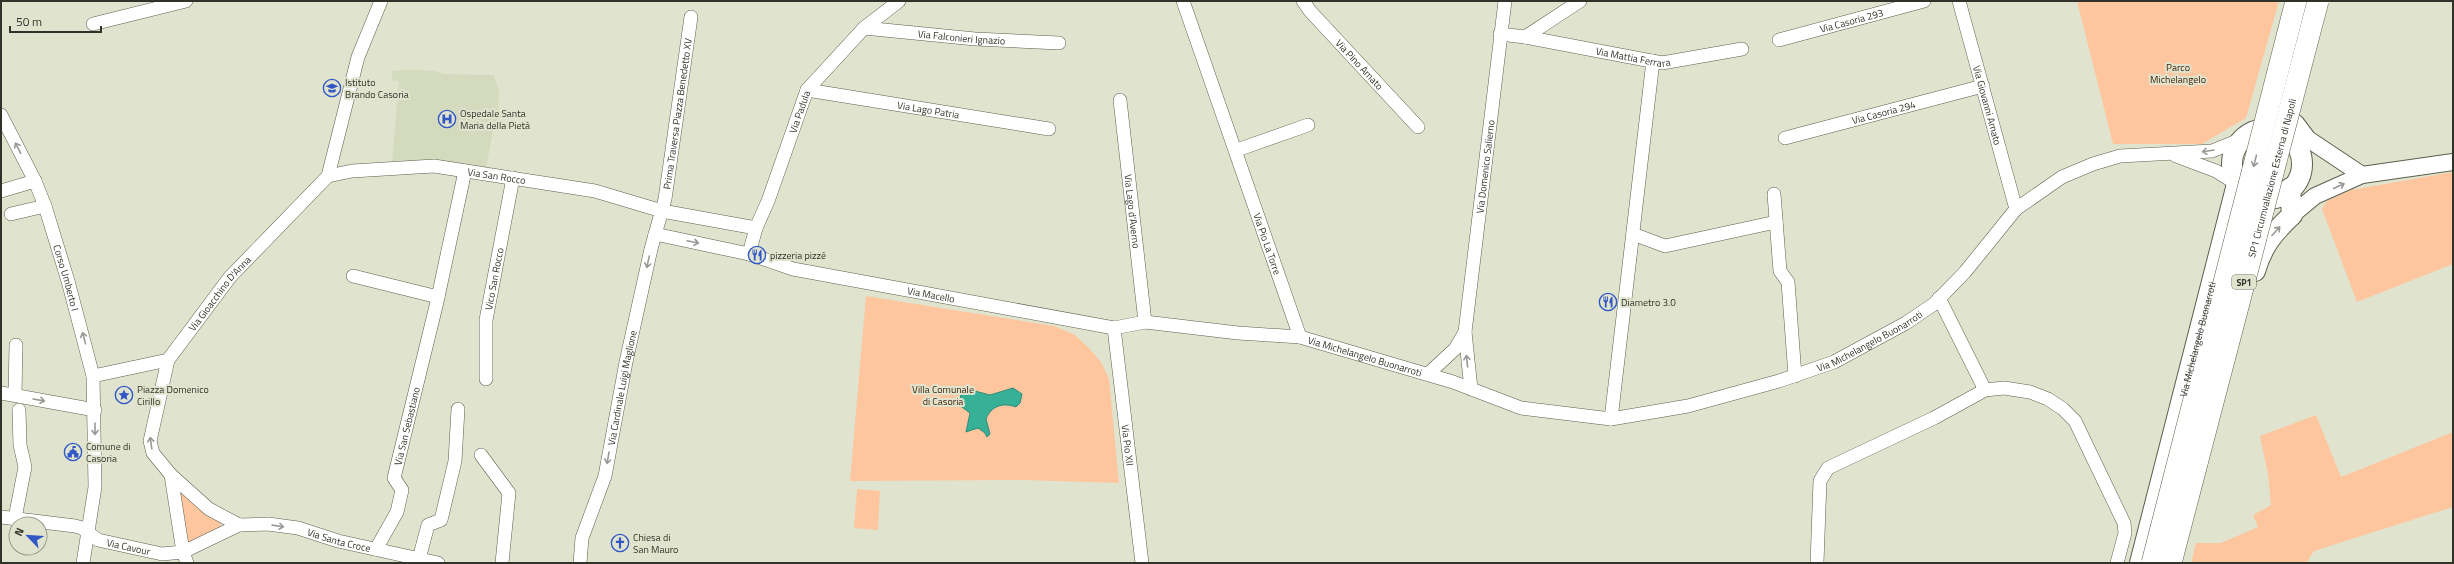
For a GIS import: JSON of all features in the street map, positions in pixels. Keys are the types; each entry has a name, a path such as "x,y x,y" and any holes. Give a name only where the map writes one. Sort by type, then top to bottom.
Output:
{"highway":[{"name":"SP1 Circumvallazione Esterna di Napoli","path":"2152,563 2296,1"},
{"name":"SP1 Circumvallazione Esterna di Napoli","path":"2171,563 2318,1"}],"main road":[{"path":"2286,1 2247,136 2235,149 2231,161 2232,173 2237,184 2245,193 2256,198 2268,200 2280,197 2297,182 2301,173 2300,153 2294,135 2328,1"},
{"path":"2247,136 2271,129 2294,135"},
{"name":"Via Michelangelo Buonarroti","path":"2140,563 2237,184"},
{"path":"2180,563 2260,254 2268,240 2292,214 2290,188"}],"street":[{"path":"93,24 186,1"},
{"path":"328,176 358,57 381,1"},
{"name":"Via Padula","path":"749,254 756,228 768,201 807,90 864,28 899,1"},
{"name":"Via Pio La Torre","path":"1183,1 1237,150 1300,337"},
{"name":"Via Pino Amato","path":"1303,1 1310,11 1418,128"},
{"name":"Via Domenico Salierno","path":"1471,389 1465,332 1505,1"},
{"path":"1525,37 1580,1"},
{"name":"Via Casoria 293","path":"1779,40 1924,1"},
{"name":"Via Giovanni Amato","path":"1959,1 2016,209"},
{"name":"Prima Traversa Piazza Benedetto XV","path":"662,211 669,180 691,17"},
{"name":"Via Falconieri Ignazio","path":"864,28 975,39 1059,43"},
{"name":"Via Mattia Ferrara","path":"1500,34 1525,37 1662,63 1742,50"},
{"path":"1611,419 1654,61"},
{"name":"Via Casoria 294","path":"1785,138 1982,86"},
{"name":"Via Lago Patria","path":"807,90 1049,129"},
{"name":"Via Lago d'Averno","path":"1120,100 1145,322"},
{"name":"Corso Umberto I","path":"1,116 35,181 45,206 68,281 93,376 95,410 95,486 89,533 83,563"},
{"path":"1237,150 1308,125"},
{"path":"2294,135 2302,134 2321,149"},
{"path":"2294,135 2321,149 2362,175"},
{"name":"Via Michelangelo Buonarroti","path":"1114,328 1145,322 1238,333 1300,337 1428,374 1521,408 1611,419 1688,406 1794,376 1834,362 1906,323 1939,298 1965,272 2016,209 2062,177 2093,164 2120,156 2212,151 2247,136"},
{"name":"Via Michelangelo Buonarroti","path":"2173,154 2216,171 2237,184"},
{"path":"2292,214 2315,196 2362,175 2453,162"},
{"name":"Via San Rocco","path":"328,176 352,171 434,166 595,191 662,211 756,228"},
{"name":"Via San Sebastiano","path":"376,549 397,512 402,490 394,478 438,297 466,170"},
{"name":"Via Gioacchino D'Anna","path":"168,360 230,277 328,176"},
{"name":"Vico San Rocco","path":"486,380 486,320 513,178"},
{"path":"1,191 35,181"},
{"path":"2290,188 2315,196"},
{"path":"1774,194 1780,271 1788,282 1794,376"},
{"path":"11,214 45,206"},
{"name":"Via Cardinale Luigi Maglione","path":"580,563 582,538 605,476 626,362 655,234 662,211"},
{"path":"1633,234 1665,246 1776,222"},
{"name":"Via Macello","path":"655,234 749,254 793,269 1114,328"},
{"path":"353,276 438,297"},
{"path":"1939,298 1985,390"},
{"name":"Via Pio XII","path":"1114,328 1142,563"},
{"name":"Via Domenico Salierno","path":"1428,374 1455,349 1465,332"},
{"path":"15,395 16,345"},
{"path":"93,376 168,360 150,441 153,453 171,475 209,509 239,525"},
{"path":"1817,563 1820,481 1828,468 1934,418 1985,390 2004,388 2030,392 2048,399 2064,409 2075,422 2124,523 2125,533 2116,563"},
{"path":"1,393 95,410"},
{"path":"428,562 428,524 441,520 455,461 458,409"},
{"path":"15,516 25,468 20,445 19,410"},
{"path":"481,455 509,493 502,563"},
{"path":"171,475 185,558 239,525"},
{"name":"Via Cavour","path":"48,522 75,526 89,533 98,540 162,558 185,558"},
{"name":"Via Santa Croce","path":"239,525 268,524 298,528 428,562"}],"shaded area":[{"name":"Ospedale Santa Maria della Pietà","path":"392,71 434,71 444,74 494,75 499,92 498,116 492,135 486,169 437,162 392,162 399,81 392,80"}],"green space":[{"name":"Parco Michelangelo","path":"2077,1 2279,1 2246,118 2202,144 2113,144"},
{"path":"2453,172 2453,264 2357,302 2322,209 2327,201 2351,190"},
{"name":"Villa Comunale di Casoria","path":"866,296 1054,326 1075,335 1101,362 1109,379 1119,483 1022,480 850,481"},
{"path":"2316,415 2341,477 2453,432 2453,507 2314,551 2306,563 2191,563 2196,543 2221,543 2258,527 2253,515 2271,505 2268,474 2260,436"},
{"path":"174,480 219,521 222,528 187,546"},
{"path":"857,489 880,491 878,530 854,528"}],"water":[{"path":"1013,388 1022,394 1020,403 1016,407 1007,405 998,406 991,411 986,419 990,434 987,437 985,433 978,428 966,432 970,413 959,405 961,394 971,390 990,395"}],"place":[{"name":"Istituto Brando Casoria","path":"332,88"},
{"name":"Ospedale Santa Maria della Pietà","path":"447,119"},
{"name":"pizzeria pizzé","path":"757,255"},
{"name":"Diametro 3.0","path":"1608,302"},
{"name":"Piazza Domenico Cirillo","path":"124,395"},
{"name":"Comune di Casoria","path":"73,452"},
{"name":"Chiesa di San Mauro","path":"620,543"}]}
